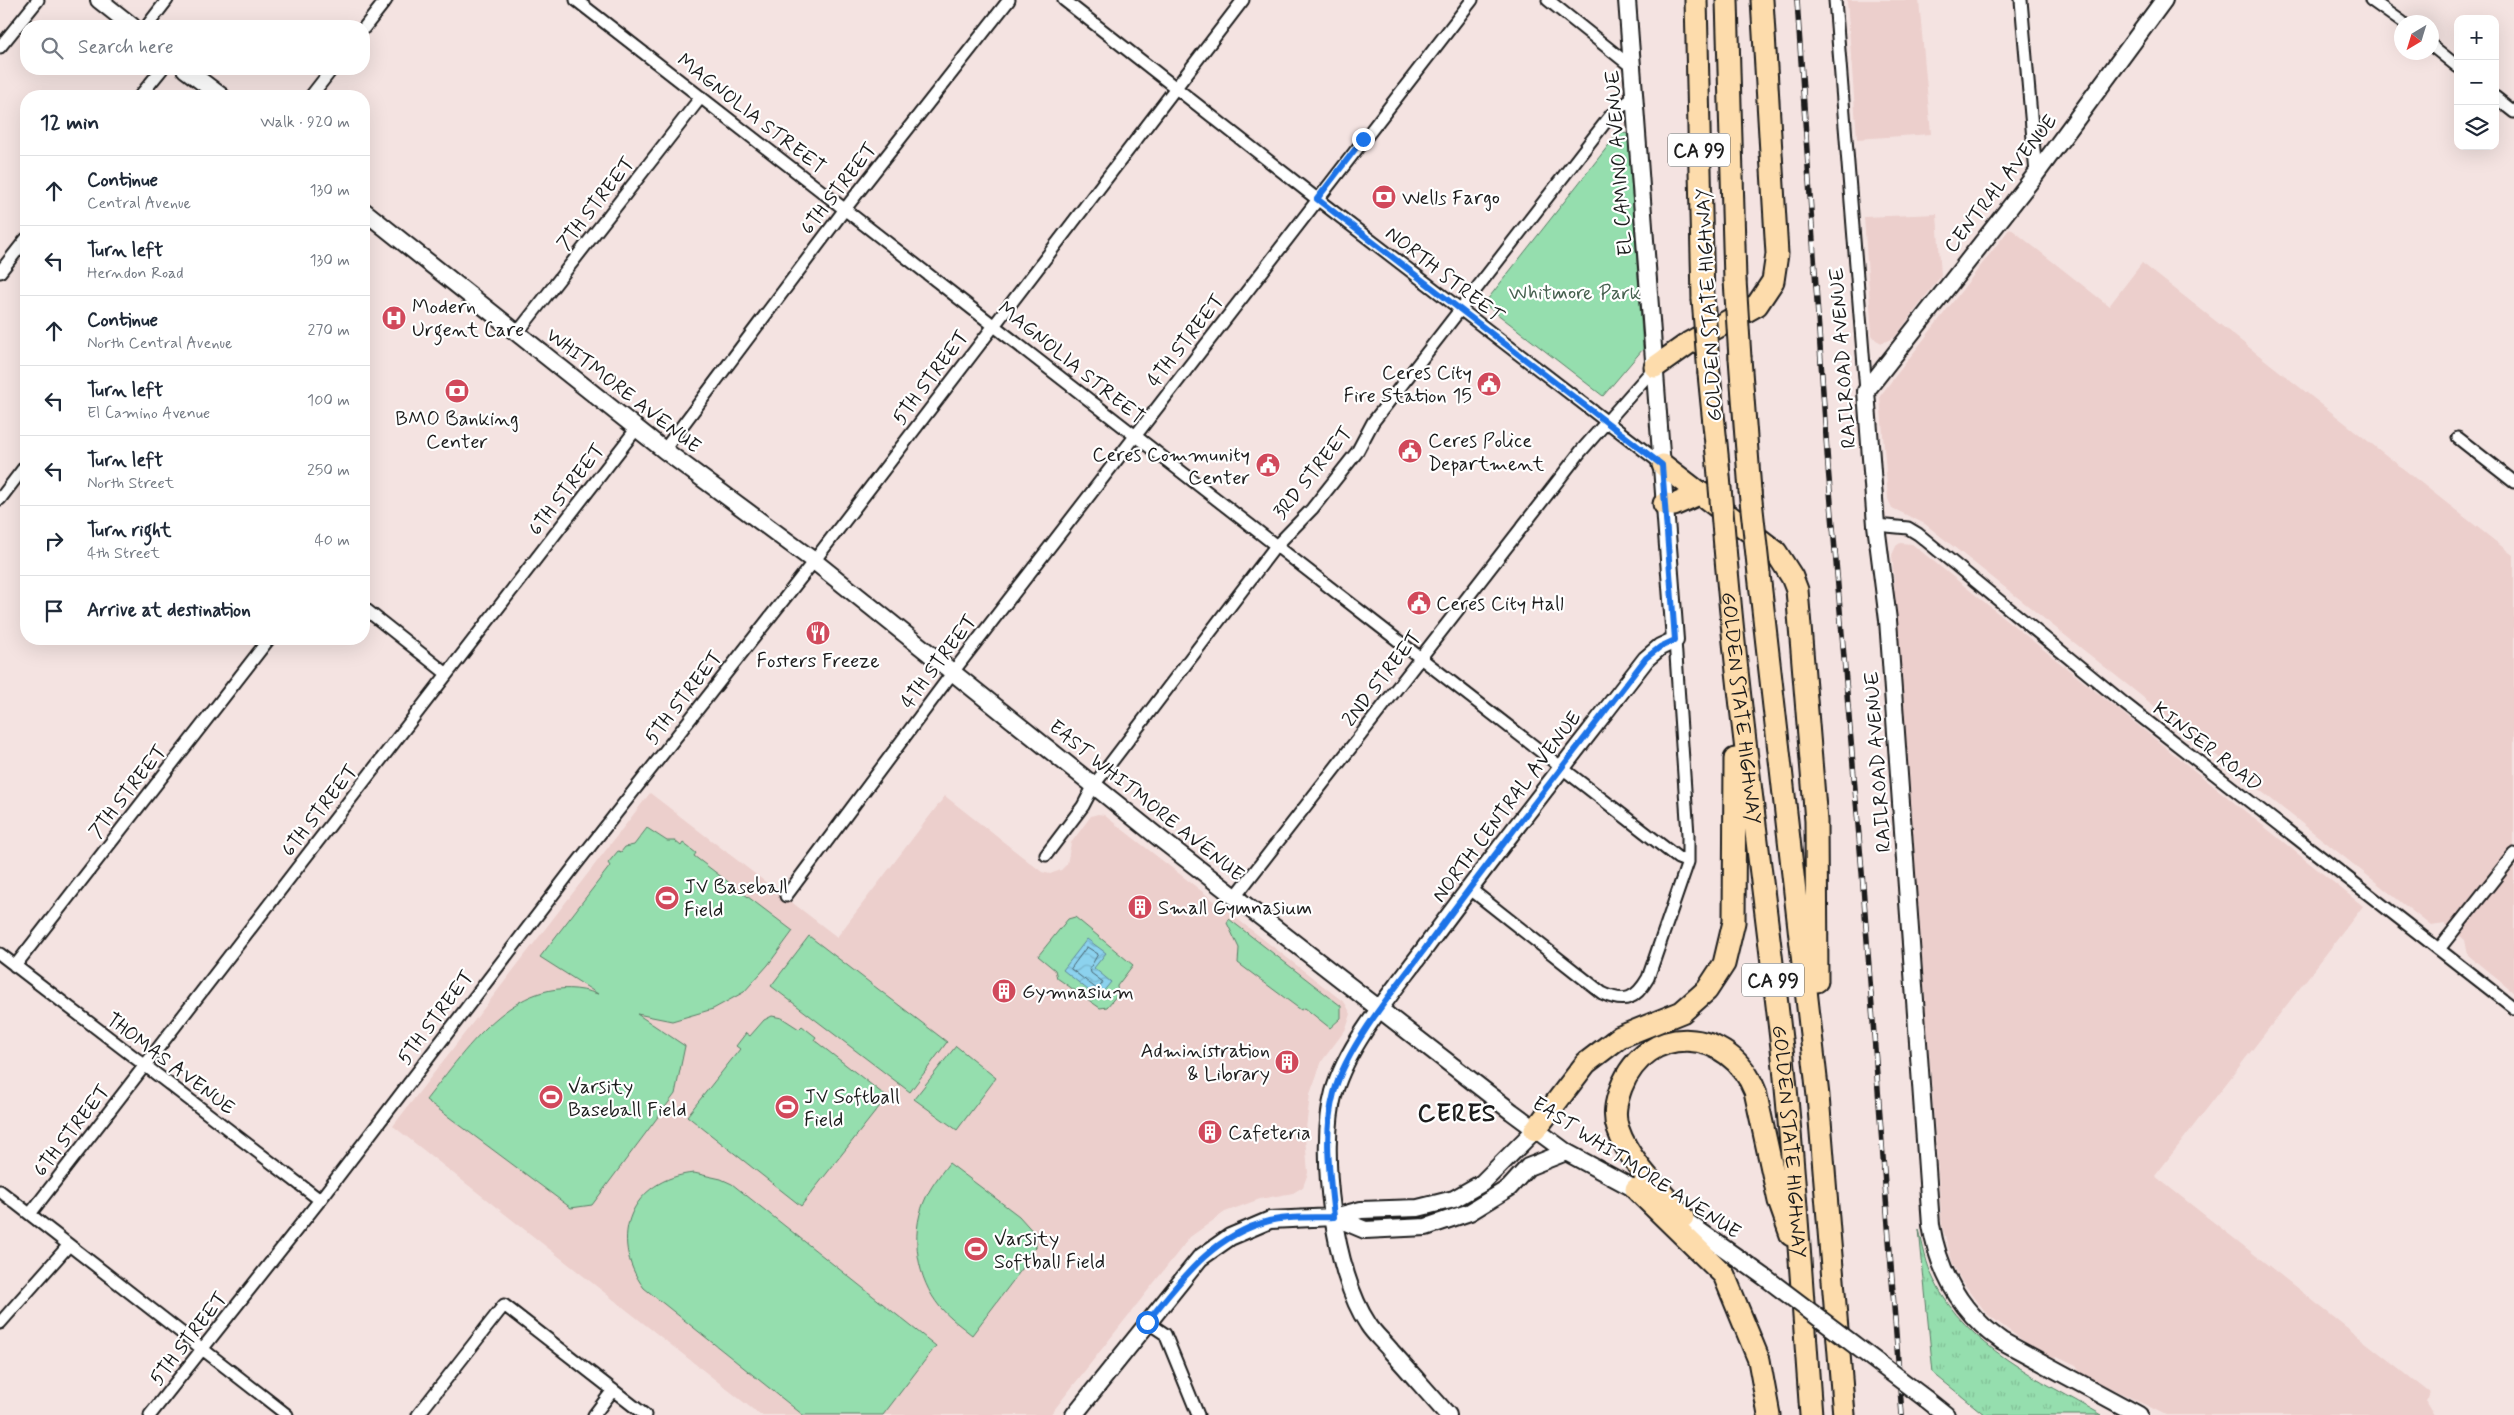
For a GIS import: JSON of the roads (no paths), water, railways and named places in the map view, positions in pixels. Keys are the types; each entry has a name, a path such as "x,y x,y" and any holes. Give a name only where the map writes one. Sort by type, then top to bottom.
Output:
{"highway":[{"path":"1690,0 1697,59"},
{"name":"GOLDEN STATE HIGHWAY","path":"1696,0 1703,299 1709,374 1736,671 1782,1048 1812,1415"},
{"name":"GOLDEN STATE HIGHWAY","path":"1727,0 1735,280 1750,491 1818,1096 1844,1415"},
{"path":"1655,367 1689,343 1757,305 1773,282 1777,254 1762,0"},
{"path":"1662,465 1776,552 1792,577 1797,590 1816,821 1818,1096"},
{"path":"1664,504 1674,505 1701,493"},
{"path":"1536,1130 1586,1063 1620,1037 1682,1012 1707,990 1724,964 1734,922 1736,671"},
{"path":"1683,1217 1644,1171 1618,1129 1615,1115 1617,1100 1627,1072 1637,1061 1653,1048 1675,1041 1689,1040 1716,1046 1730,1055 1750,1078 1755,1091 1779,1201 1800,1260"},
{"path":"1636,1189 1724,1275 1759,1360 1769,1415"}],"street":[{"path":"22,20 38,0"},
{"path":"99,0 124,20"},
{"path":"152,20 167,0"},
{"path":"370,20 386,0"},
{"name":"MAGNOLIA STREET","path":"576,0 994,324 1134,437 1420,659 1678,858 1688,862"},
{"name":"6TH STREET","path":"664,450 845,209 1009,0"},
{"name":"NORTH STREET","path":"1064,0 1317,199 1662,465"},
{"name":"5TH STREET","path":"150,1415 320,1200 574,867 814,561 1242,0"},
{"name":"4TH STREET","path":"786,896 953,672 1472,0"},
{"path":"1548,0 1633,68"},
{"name":"EL CAMINO AVENUE","path":"1469,888 1602,993 1615,999 1630,997 1640,992 1648,978 1688,862 1688,835 1675,640 1628,0"},
{"name":"RAILROAD AVENUE","path":"1835,0 1876,525 1888,620 1930,1216 1935,1249 1955,1294 1985,1330 2139,1415"},
{"path":"2022,0 2036,174"},
{"name":"CENTRAL AVENUE","path":"1866,390 2036,174 2164,0"},
{"path":"2371,0 2394,16"},
{"path":"0,47 20,22"},
{"path":"2439,52 2454,64"},
{"path":"145,90 157,75"},
{"path":"193,75 213,90"},
{"path":"316,90 327,75"},
{"name":"7TH STREET","path":"518,332 701,97"},
{"name":"3RD STREET","path":"1046,855 1083,806 1094,785 1276,547 1312,509 1357,452 1373,422 1460,309 1610,116 1634,97"},
{"path":"2499,100 2514,112"},
{"name":"WHITMORE AVENUE","path":"370,216 664,450 814,561"},
{"path":"0,272 20,247"},
{"name":"2ND STREET","path":"1235,897 1606,421 1655,367"},
{"name":"6TH STREET","path":"30,1214 637,428"},
{"path":"2458,438 2513,478"},
{"path":"0,499 20,473"},
{"name":"KINSER ROAD","path":"1876,525 1908,528 1918,534 2125,704 2514,1008"},
{"name":"EAST WHITMORE AVENUE","path":"814,561 1235,897 1536,1130 1566,1152 1636,1189 1683,1217 1946,1415"},
{"path":"370,613 447,674"},
{"name":"NORTH CENTRAL AVENUE","path":"1448,1415 1367,1324 1346,1276 1334,1217 1328,1161 1329,1127 1334,1093 1352,1052 1469,888 1646,658 1660,647 1675,640"},
{"name":"7TH STREET","path":"15,966 264,645"},
{"path":"2440,949 2514,854"},
{"name":"THOMAS AVENUE","path":"0,954 320,1200"},
{"path":"1074,1415 1200,1258 1230,1237 1270,1220 1334,1217 1362,1210 1418,1208 1454,1199 1482,1183 1536,1130"},
{"path":"1334,1217 1365,1230 1426,1227 1470,1212 1509,1188 1528,1167 1538,1161 1566,1152"},
{"path":"0,1190 287,1415"},
{"path":"0,1323 69,1245"},
{"path":"418,1415 504,1305 645,1415"},
{"path":"1147,1322 1165,1334 1198,1415"},
{"path":"594,1415 613,1390"}],"water":[{"path":"1087,939 1106,953 1094,968 1111,982 1098,998 1063,970"}],"railway":[{"path":"1797,0 1828,467 1862,872 1902,1415"}],"place":[{"name":"Wells Fargo","path":"1384,197"},
{"name":"Modern Urgent Care","path":"394,318"},
{"name":"Ceres City Fire Station 15","path":"1489,384"},
{"name":"BMO Banking Center","path":"457,391"},
{"name":"Ceres Police Department","path":"1410,451"},
{"name":"Ceres Community Center","path":"1268,465"},
{"name":"Ceres City Hall","path":"1419,603"},
{"name":"Fosters Freeze","path":"818,633"},
{"name":"JV Baseball Field","path":"667,898"},
{"name":"Small Gymnasium","path":"1140,907"},
{"name":"Gymnasium","path":"1004,991"},
{"name":"Administration & Library","path":"1287,1062"},
{"name":"Varsity Baseball Field","path":"551,1097"},
{"name":"JV Softball Field","path":"787,1107"},
{"name":"Cafeteria","path":"1210,1132"},
{"name":"Varsity Softball Field","path":"976,1249"}],"district":[{"name":"CERES","path":"1457,1112"}],"park label":[{"name":"Whitmore Park","path":"1575,292"}]}
